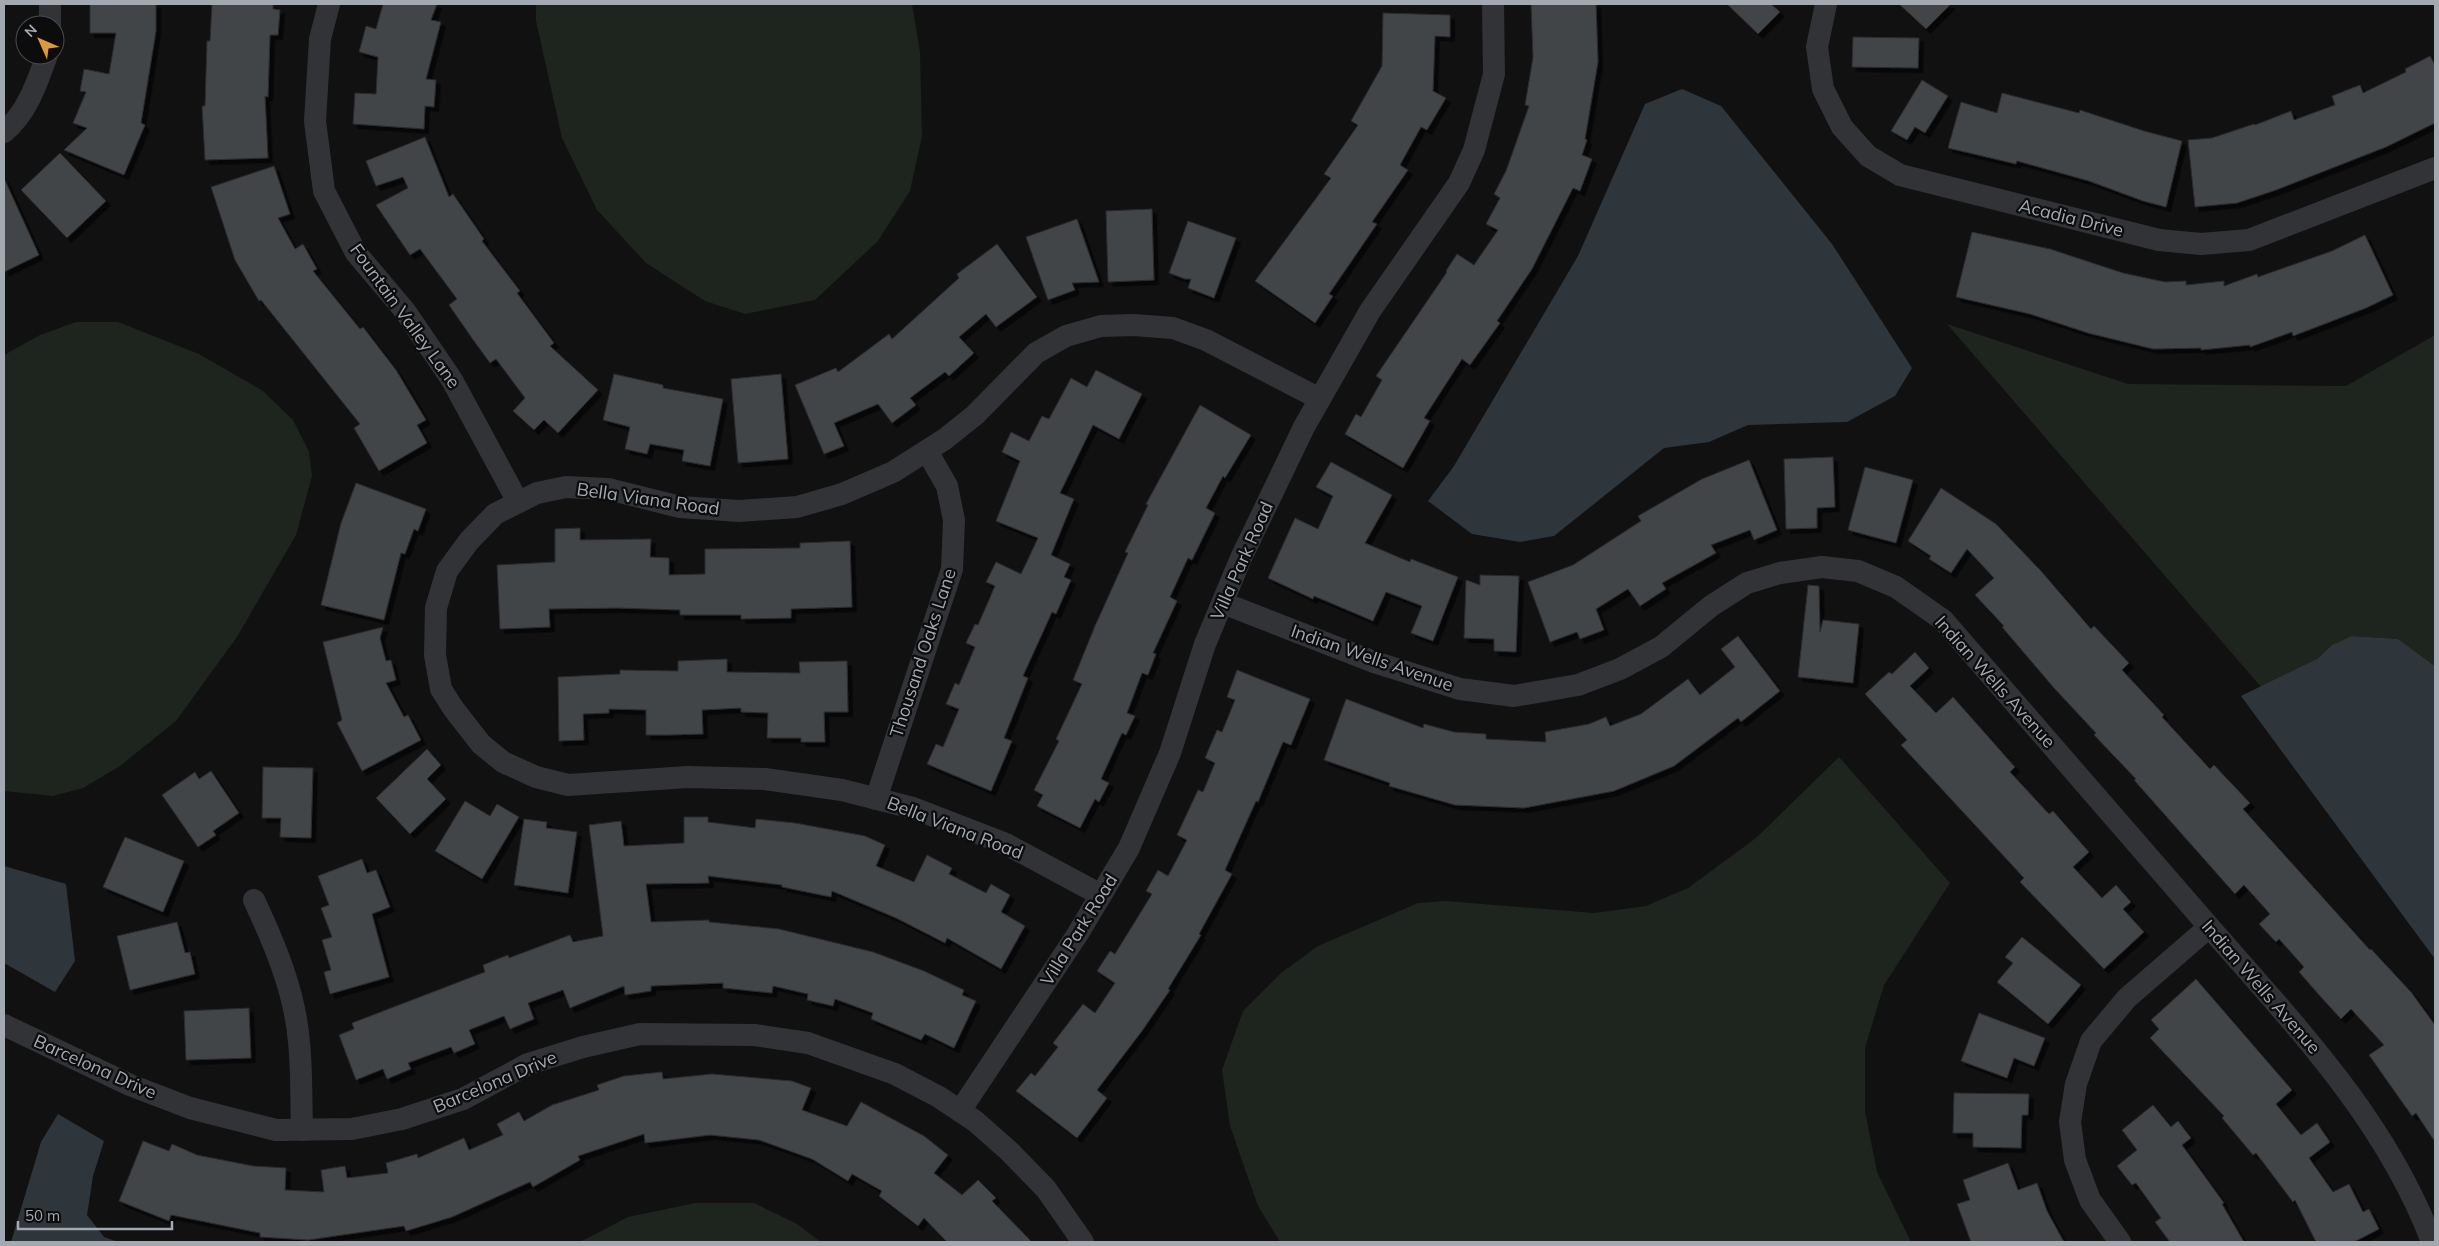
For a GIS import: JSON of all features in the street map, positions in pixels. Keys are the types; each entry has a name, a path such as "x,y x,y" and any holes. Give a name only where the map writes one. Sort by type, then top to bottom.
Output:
{"street":[{"name":"Fountain Valley Lane","path":"329,4 320,39 315,121 324,191 356,253 405,311 452,380 518,502"},
{"name":"Villa Park Road","path":"960,1111 1077,935 1129,848 1170,753 1205,644 1222,603 1300,436 1370,311 1459,183 1474,150 1494,74 1493,4"},
{"name":"Acadia Drive","path":"1826,4 1817,47 1823,89 1842,127 1868,156 1900,176 2159,240 2201,244 2249,240 2435,168"},
{"path":"4,132 17,121 37,83 43,65"},
{"name":"Bella Viana Road","path":"1101,895 1006,844 913,808 842,790 765,780 688,777 568,785 536,776 503,762 481,744 453,708 441,688 435,655 436,608 447,571 468,541 495,514 537,493 566,487 608,489 680,507 739,511 797,507 842,494 893,472 927,451 975,415 1036,353 1066,336 1101,326 1134,325 1172,328 1206,340 1320,399"},
{"name":"Thousand Oaks Lane","path":"876,799 952,568 954,520 947,486 927,451"},
{"name":"Indian Wells Avenue","path":"1222,603 1374,662 1460,689 1514,696 1578,685 1620,669 1660,647 1711,606 1747,583 1780,573 1822,567 1858,571 1896,587 1944,620 2332,1068 2394,1160 2423,1218 2432,1242"},
{"path":"254,900 278,952 292,1003 299,1040 302,1130"},
{"path":"2120,1242 2090,1200 2075,1160 2070,1122 2076,1084 2091,1041 2127,998 2210,927"},
{"name":"Barcelona Drive","path":"4,1025 130,1085 190,1108 276,1130 352,1128 402,1119 463,1099 528,1064 583,1047 640,1034 754,1035 808,1043 895,1074 960,1111 1010,1151 1046,1189 1083,1242"}],"shaded area":[{"path":"536,4 912,4 920,52 922,136 910,191 878,241 815,300 745,314 705,301 646,263 597,210 562,138 536,21"},
{"path":"1682,89 1721,106 1832,244 1912,368 1895,396 1847,422 1748,425 1709,442 1664,448 1554,536 1520,542 1472,534 1428,501 1454,466 1578,256 1645,104"},
{"path":"76,322 118,322 199,354 263,391 293,420 309,452 312,476 296,535 237,637 176,721 120,766 83,788 53,796 4,791 4,355 40,335"},
{"path":"1947,324 2128,384 2346,386 2435,335 2435,666 2398,639 2351,636 2332,645 2317,659 2262,688"},
{"path":"2351,636 2398,639 2435,666 2435,959 2241,696 2317,659 2332,645"},
{"path":"1839,757 1950,883 1884,985 1865,1048 1865,1111 1877,1172 1911,1242 1280,1242 1258,1206 1230,1126 1222,1070 1243,1011 1281,973 1318,946 1418,903 1446,901 1594,913 1646,906 1688,888 1756,838"},
{"path":"4,866 66,884 75,961 55,992 4,963"},
{"path":"58,1114 104,1141 93,1176 87,1215 104,1237 118,1242 11,1242 41,1142"},
{"path":"695,1203 754,1203 797,1224 821,1242 580,1242 628,1217"}],"building":[{"path":"90,4 156,4 156,31 141,123 145,125 124,175 64,150 87,128 73,123 86,92 80,91 84,69 109,74 116,33 90,33"},
{"path":"212,4 273,4 273,9 280,10 278,35 270,35 268,97 265,96 268,158 205,160 202,106 205,106 207,41 210,41"},
{"path":"383,4 437,4 431,20 441,22 426,79 436,80 434,107 425,106 424,129 353,124 355,93 376,94 378,57 359,52 366,26 376,29"},
{"path":"1531,4 1596,4 1598,62 1585,139 1587,140 1582,155 1592,159 1580,191 1573,188 1532,269 1497,321 1500,323 1470,365 1462,359 1424,418 1430,421 1403,468 1345,434 1356,414 1361,417 1382,380 1376,376 1447,272 1457,254 1474,265 1498,230 1486,224 1500,198 1494,194 1506,171 1529,106 1525,105 1533,57"},
{"path":"1727,4 1771,4 1780,12 1758,34"},
{"path":"1899,4 1951,4 1926,29"},
{"path":"1383,13 1450,15 1450,37 1435,36 1433,91 1446,98 1427,130 1421,127 1400,165 1408,170 1372,222 1377,224 1329,294 1333,296 1315,323 1255,281 1331,178 1324,174 1358,125 1351,121 1382,66"},
{"path":"1853,37 1919,38 1918,68 1852,67"},
{"path":"2430,56 2435,65 2435,123 2386,147 2276,190 2237,203 2195,207 2188,140 2212,138 2255,125 2291,111 2294,120 2335,105 2332,96 2360,85 2363,93 2406,72 2405,69"},
{"path":"1922,80 1948,96 1925,133 1915,127 1907,140 1891,131"},
{"path":"2002,93 2079,113 2080,110 2182,141 2166,207 2143,201 2089,181 2017,161 2016,164 1948,148 1961,102 1997,113"},
{"path":"425,137 449,197 453,194 484,239 482,241 520,291 517,293 554,343 550,346 598,390 558,433 544,420 534,430 513,411 525,398 496,359 490,363 474,341 449,305 457,299 420,249 410,255 376,205 408,188 403,177 376,186 366,161"},
{"path":"60,153 106,201 67,238 21,190"},
{"path":"274,166 290,214 278,218 295,249 303,244 317,269 313,271 360,329 363,327 396,370 426,420 417,425 427,443 379,471 354,428 360,424 261,300 259,301 235,260 211,187"},
{"path":"4,178 39,255 4,272"},
{"path":"1152,209 1154,280 1108,282 1106,211"},
{"path":"1077,219 1099,282 1072,283 1075,290 1048,300 1026,237"},
{"path":"1188,221 1236,238 1214,298 1188,288 1191,279 1185,279 1169,273"},
{"path":"1972,232 2050,249 2123,273 2165,282 2186,281 2186,285 2224,281 2224,286 2257,274 2258,277 2332,251 2365,235 2393,295 2366,308 2293,336 2292,332 2250,347 2250,345 2201,350 2201,348 2153,349 2088,333 2030,314 1956,297"},
{"path":"997,244 1037,297 996,327 986,314 959,337 974,353 949,376 945,372 910,398 916,405 892,423 878,404 834,423 844,446 824,454 795,385 836,368 838,372 889,334 892,339 959,278 957,274"},
{"path":"1096,370 1142,394 1119,439 1093,425 1060,493 1074,499 1051,555 1070,564 1064,577 1071,580 1056,614 1052,612 1023,676 1028,678 1004,738 1012,741 991,791 927,764 936,744 943,747 959,709 946,704 955,683 959,685 975,647 966,643 975,624 978,625 995,586 986,582 996,562 1021,574 1038,538 996,521 1020,461 1002,452 1011,432 1029,441 1042,416 1049,419 1071,378 1087,387"},
{"path":"614,374 663,385 663,388 723,399 710,466 682,461 684,450 650,444 647,454 625,449 630,427 603,420"},
{"path":"781,374 788,459 738,463 731,379"},
{"path":"1200,405 1251,435 1225,478 1223,476 1206,508 1215,513 1192,560 1188,558 1170,597 1177,601 1153,653 1156,654 1148,675 1142,673 1127,713 1135,716 1126,735 1122,733 1101,779 1109,783 1099,802 1095,799 1080,828 1037,806 1043,795 1034,790 1059,741 1056,739 1082,684 1073,680 1128,553 1125,552 1148,505 1146,504"},
{"path":"1833,457 1835,507 1817,508 1817,528 1786,529 1784,459"},
{"path":"1749,460 1777,530 1754,540 1750,530 1711,545 1716,553 1662,583 1666,589 1640,606 1628,589 1596,609 1604,630 1580,639 1577,632 1550,642 1528,582 1573,565 1641,521 1638,516 1702,479"},
{"path":"1331,462 1392,495 1365,543 1410,562 1411,559 1458,577 1433,641 1411,633 1422,606 1386,592 1373,621 1314,596 1313,599 1268,578 1295,518 1318,529 1333,496 1316,487"},
{"path":"1865,467 1913,480 1896,543 1848,530"},
{"path":"356,483 426,509 418,531 414,529 405,554 401,553 384,620 321,605 341,523"},
{"path":"1941,488 1996,524 2041,571 2091,629 2094,626 2129,663 2122,670 2164,715 2162,717 2210,769 2214,765 2250,803 2243,809 2370,950 2411,992 2435,1025 2435,1142 2416,1113 2412,1116 2369,1055 2384,1045 2351,1009 2341,1019 2320,996 2299,972 2304,967 2279,939 2276,942 2259,924 2270,914 2244,885 2235,894 2134,780 2136,779 2094,735 2096,733 2054,688 2002,627 2004,626 1975,595 1994,578 1967,549 1951,573 1929,559 1931,556 1908,541"},
{"path":"580,528 580,540 651,539 650,557 669,558 669,575 705,574 705,549 800,548 800,543 850,541 852,607 791,609 791,618 741,619 741,615 680,615 680,610 618,608 549,609 550,627 500,629 497,565 555,562 555,529"},
{"path":"1480,575 1519,576 1516,652 1494,651 1494,639 1464,638 1466,580 1480,585"},
{"path":"1808,585 1819,586 1820,632 1823,620 1859,624 1853,683 1798,677"},
{"path":"383,627 380,638 386,661 391,660 396,680 386,683 404,717 408,715 421,740 362,771 337,723 342,720 323,642"},
{"path":"1738,636 1780,691 1741,722 1738,718 1674,766 1614,791 1524,808 1455,805 1389,786 1390,783 1324,760 1346,699 1423,728 1424,724 1454,732 1486,734 1486,739 1546,742 1545,732 1589,724 1606,717 1610,726 1641,714 1688,679 1700,695 1735,667 1721,649"},
{"path":"1915,652 1929,668 1910,686 1936,713 1953,697 2015,767 2010,772 2049,814 2053,811 2089,852 2073,867 2102,898 2116,885 2131,902 2123,909 2144,932 2104,969 2020,882 2024,878 1901,745 1907,740 1865,694 1889,672 1892,674"},
{"path":"727,659 727,672 800,673 799,662 847,661 848,712 824,712 825,742 801,742 801,738 767,738 768,713 741,712 741,708 702,710 703,734 668,735 646,735 646,710 609,709 609,713 583,714 584,740 559,741 558,677 620,674 620,670 678,671 678,661"},
{"path":"1237,670 1310,699 1291,745 1283,742 1258,802 1256,801 1225,870 1232,874 1199,934 1201,935 1168,989 1170,990 1142,1031 1097,1090 1107,1098 1077,1138 1016,1091 1031,1073 1035,1076 1058,1047 1053,1043 1083,1004 1095,1013 1115,983 1097,971 1110,951 1115,954 1152,894 1146,891 1158,870 1168,876 1187,840 1177,835 1198,790 1203,792 1215,763 1205,758 1217,730 1222,732 1235,700 1227,697"},
{"path":"427,749 441,765 427,779 446,799 410,834 376,798"},
{"path":"263,767 313,768 311,838 280,837 281,818 262,818"},
{"path":"211,771 239,813 213,831 216,835 198,847 162,795 195,772 199,779"},
{"path":"465,801 490,816 497,804 519,817 482,879 435,851"},
{"path":"684,817 708,817 708,822 755,828 756,819 795,823 865,836 885,845 876,866 914,882 927,855 952,868 949,874 986,893 991,884 1010,895 1001,912 1025,926 1001,969 947,938 945,943 896,918 832,891 831,897 782,887 782,885 708,876 709,883 646,884 651,922 709,920 709,922 779,929 873,952 924,971 964,990 962,995 976,1001 954,1048 925,1034 921,1040 871,1019 873,1013 835,999 833,1006 807,1000 808,994 773,986 772,993 723,988 723,983 651,986 651,991 625,995 624,986 570,1008 563,990 528,1003 534,1019 510,1029 504,1016 469,1030 475,1044 454,1053 451,1047 408,1063 411,1069 387,1079 383,1069 356,1080 339,1035 354,1029 352,1023 485,972 483,965 508,955 509,958 570,935 573,942 603,936 589,825 621,821 624,846 684,843"},
{"path":"524,819 547,822 546,828 577,832 568,893 514,885"},
{"path":"125,837 184,861 163,912 103,887"},
{"path":"362,859 367,873 376,870 390,907 372,914 389,977 330,994 324,972 331,970 322,940 332,937 321,908 329,905 318,876"},
{"path":"177,922 185,953 190,952 195,974 130,990 117,936"},
{"path":"2022,937 2081,985 2048,1024 1997,982 2013,963 2005,957"},
{"path":"2196,979 2292,1090 2276,1104 2301,1135 2317,1123 2330,1142 2309,1158 2333,1192 2349,1184 2363,1212 2369,1209 2379,1229 2354,1242 2316,1242 2295,1200 2293,1202 2256,1153 2253,1155 2222,1118 2224,1116 2150,1038 2159,1029 2151,1020"},
{"path":"249,1008 251,1058 186,1060 184,1011"},
{"path":"1979,1013 2045,1038 2034,1066 2014,1058 2007,1078 1961,1061"},
{"path":"662,1072 663,1079 712,1074 792,1081 811,1088 802,1110 847,1126 861,1102 924,1136 948,1155 934,1173 962,1195 978,1180 996,1198 992,1201 1032,1242 947,1242 924,1218 918,1226 879,1196 882,1191 852,1174 848,1181 812,1159 759,1140 710,1135 645,1143 644,1134 578,1156 580,1160 533,1187 530,1182 452,1217 406,1231 404,1226 308,1240 260,1237 260,1233 171,1215 169,1221 119,1201 143,1141 169,1151 172,1144 197,1155 253,1166 286,1168 285,1190 324,1192 321,1170 345,1166 347,1178 388,1173 386,1163 417,1154 418,1158 464,1138 469,1150 503,1135 497,1124 519,1112 524,1121 552,1105 599,1090 597,1085 624,1076"},
{"path":"1954,1093 2029,1094 2028,1115 2022,1115 2021,1148 1973,1147 1973,1133 1953,1133"},
{"path":"2153,1105 2171,1127 2178,1121 2191,1138 2182,1145 2224,1203 2222,1204 2244,1242 2170,1242 2155,1222 2161,1218 2136,1183 2132,1185 2117,1166 2137,1150 2122,1130"},
{"path":"2008,1163 2018,1190 2037,1183 2047,1211 2064,1242 1971,1242 1957,1204 1970,1200 1963,1180"}]}
